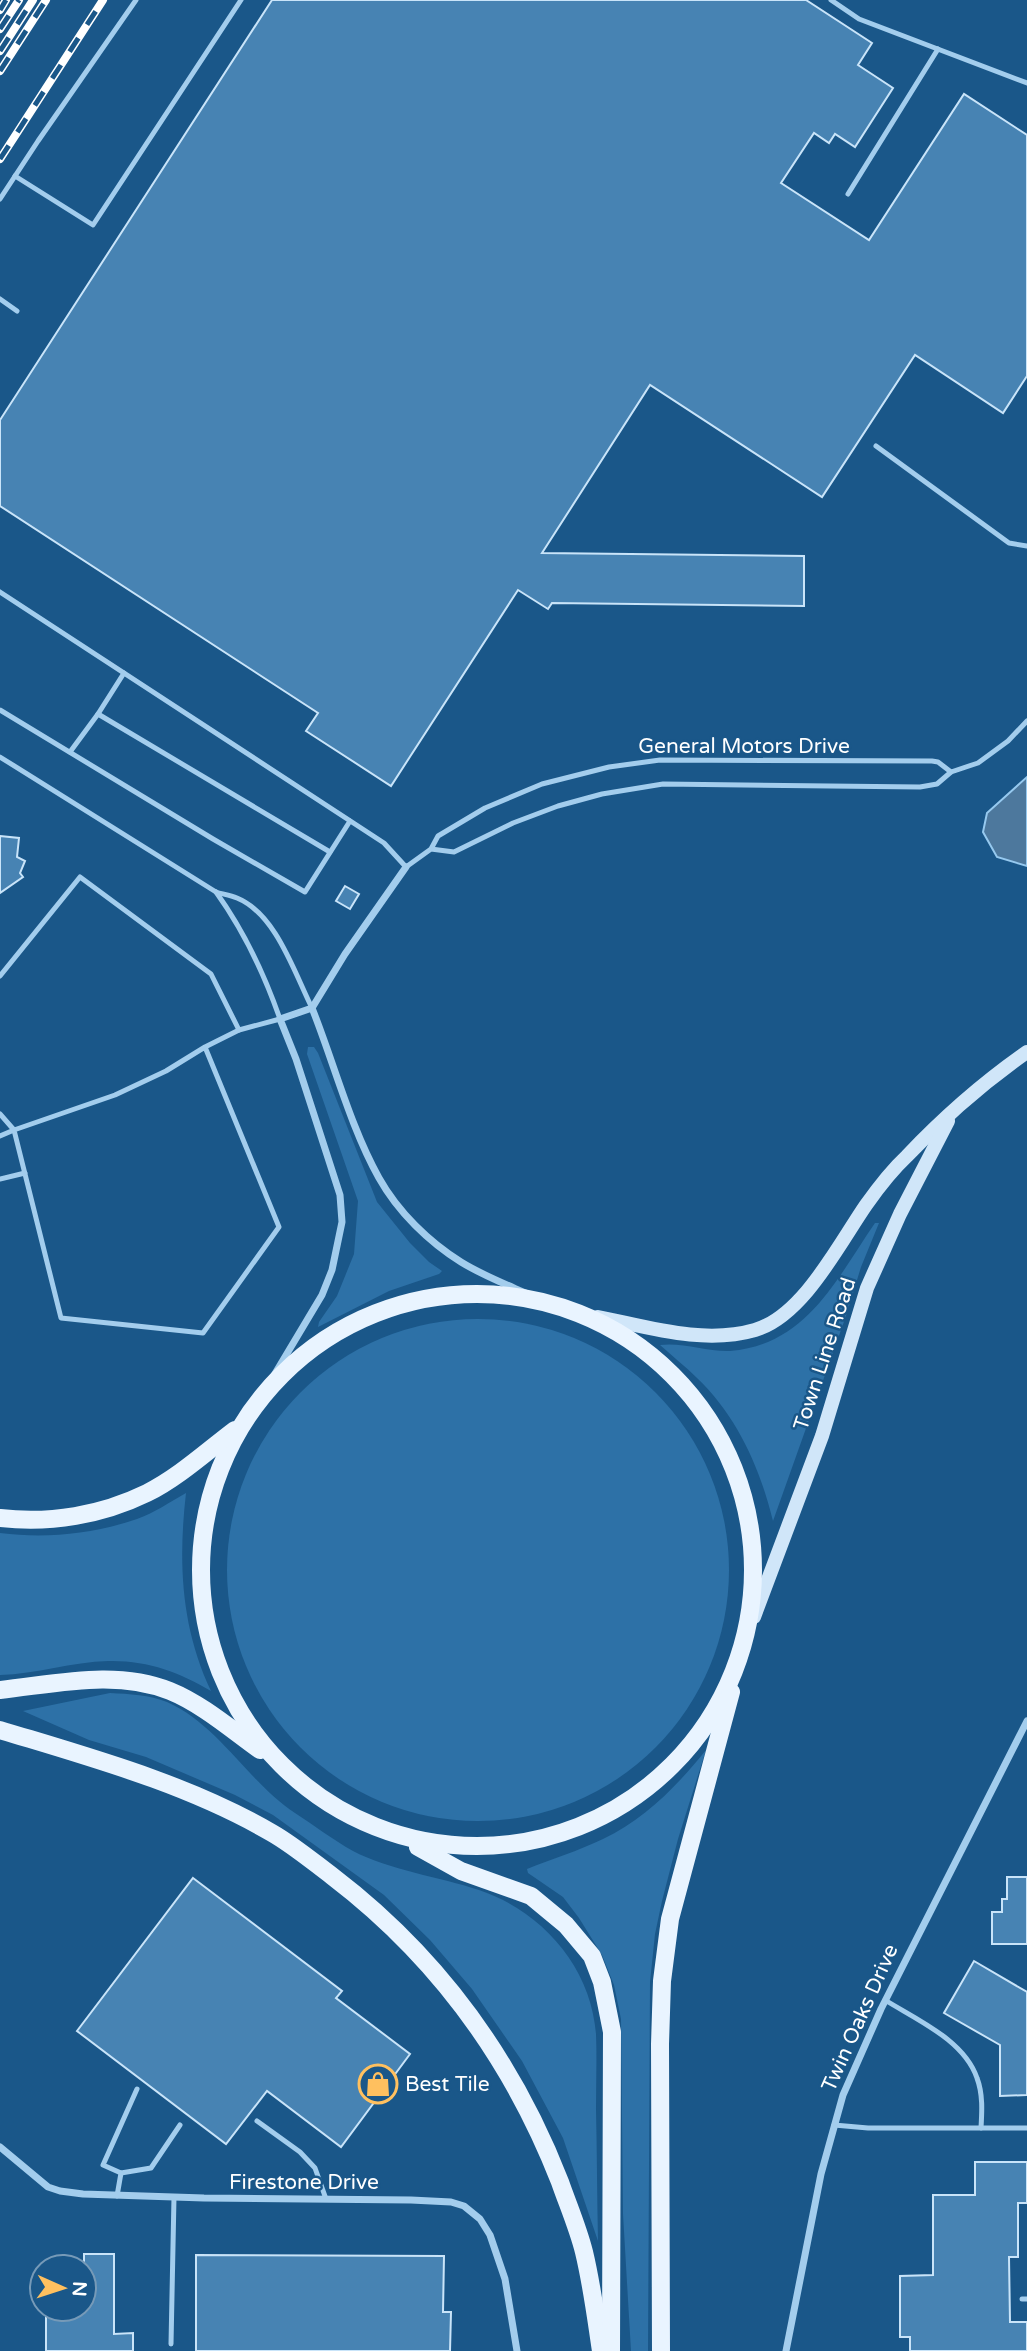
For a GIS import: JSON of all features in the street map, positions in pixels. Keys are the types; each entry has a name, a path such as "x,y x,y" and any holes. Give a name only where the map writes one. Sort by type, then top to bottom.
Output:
{"main road":[{"path":"270,1756 233,1704 217,1670 208,1639 200,1583 200,1549 214,1486 235,1430 270,1382 355,1322 403,1306 477,1293 539,1299 598,1317 661,1363 690,1393 712,1425 733,1465 752,1548 754,1617 670,1919 662,1981 662,2351"},
{"path":"0,1518 51,1519 86,1516 116,1505 148,1492 235,1430"},
{"path":"399,1838 459,1848 528,1843 562,1834 614,1810 658,1777 691,1742 735,1678"},
{"path":"0,1690 95,1679 124,1680 168,1690 186,1699 270,1756 330,1807 399,1838 461,1871 531,1895 566,1925 593,1956 602,1982 612,2032 611,2351"},
{"path":"0,1730 155,1778 272,1833 369,1905 420,1955 459,1999 506,2070 545,2143 584,2251 601,2351"}],"street":[{"name":"General Motors Drive","path":"312,1008 345,954 406,867"},
{"path":"270,1382 322,1295 332,1270 342,1222 340,1195 296,1059 280,1019 312,1008 362,1140 379,1178 398,1206 429,1238 462,1262 539,1299"},
{"name":"Town Line Road","path":"598,1317 684,1334 721,1335 755,1330 771,1323 812,1285 867,1204 905,1157 953,1111 996,1074 1027,1052"},
{"name":"Town Line Road","path":"754,1617 822,1436 867,1288 900,1214 953,1111"},
{"name":"Twin Oaks Drive","path":"786,2351 821,2174 843,2095 885,2000 1027,1721"},
{"name":"Firestone Drive","path":"0,2147 48,2187 60,2192 117,2196 411,2200 451,2202 464,2206 480,2219 490,2235 505,2279 517,2351"}],"lane":[{"path":"0,199 136,0"},
{"path":"15,176 93,225 241,0"},
{"path":"831,0 859,19 1027,83"},
{"path":"848,194 938,49"},
{"path":"0,299 17,311"},
{"path":"876,446 1009,543 1027,546"},
{"path":"0,592 384,843 406,867"},
{"path":"70,752 98,715 124,673"},
{"path":"0,710 305,892 349,821"},
{"path":"98,715 330,852"},
{"name":"General Motors Drive","path":"431,849 454,852 536,814 602,794 638,787 682,783 920,788 937,784 951,772 978,763 1008,741 1027,721"},
{"path":"0,757 216,892 238,898 256,910 280,941 312,1008"},
{"name":"General Motors Drive","path":"406,867 431,849 438,836 506,797 582,773 641,762 932,761 938,762 951,772"},
{"path":"0,975 80,877 211,974 239,1030"},
{"path":"0,1136 116,1095 166,1071 239,1030 280,1019 255,956 216,892"},
{"path":"0,1114 14,1130 61,1318 203,1333 279,1227 205,1047"},
{"path":"0,1179 24,1173"},
{"path":"885,2000 947,2039 962,2053 977,2077 982,2102 981,2128"},
{"path":"137,2090 103,2165 121,2173 151,2168 180,2125"},
{"path":"257,2121 300,2152 315,2168 326,2199"},
{"path":"834,2125 868,2128 1027,2128"},
{"path":"117,2196 121,2173"},
{"path":"171,2344 174,2197"}],"shaded area":[{"path":"1027,777 1027,866 997,857 983,832 987,813"},
{"path":"308,1047 314,1047 318,1053 377,1202 410,1243 442,1271 389,1291 318,1327 337,1296 354,1254 358,1201 307,1054"},
{"path":"875,1223 879,1223 861,1267 773,1521 754,1462 735,1426 711,1393 660,1345 730,1351 757,1346 780,1336 800,1322 833,1286"},
{"path":"478,1319 527,1324 574,1338 617,1362 655,1393 686,1431 710,1474 724,1521 729,1570 724,1619 710,1666 686,1709 655,1747 617,1778 574,1802 527,1816 478,1821 429,1816 382,1802 339,1778 301,1747 270,1709 246,1666 232,1619 227,1570 232,1521 246,1474 270,1431 301,1393 339,1362 382,1338 429,1324"},
{"path":"186,1493 182,1544 184,1594 193,1643 211,1691 162,1668 122,1661 94,1662 0,1675 0,1533 52,1535 104,1528 143,1517"},
{"path":"110,1693 154,1698 186,1712 218,1739 278,1800 346,1847 382,1863 464,1885 502,1899 542,1927 559,1945 584,1986 592,2009 596,2034 598,2241 563,2138 522,2061 472,1989 430,1940 384,1895 273,1815 235,1795 146,1757 89,1740 23,1711"},
{"path":"706,1750 678,1839 655,1934 650,1982 648,2351 631,2351 623,2214 621,2019 614,1985 602,1955 579,1918 563,1897 528,1873 527,1869 594,1843 633,1822 672,1789"}],"building":[{"path":"272,0 806,0 872,43 858,65 893,88 855,147 835,134 829,143 814,133 781,183 869,240 964,94 1027,135 1027,376 1003,413 915,355 822,497 650,385 542,553 804,556 804,606 552,603 548,609 518,590 391,786 306,731 318,713 0,506 0,420"},
{"path":"0,836 19,838 17,857 25,861 20,873 23,877 0,893"},
{"path":"345,886 359,894 350,909 336,901"},
{"path":"1007,1877 1027,1877 1027,1944 992,1944 992,1912 1002,1912 1002,1899 1007,1899"},
{"path":"193,1878 342,1991 336,1998 410,2054 341,2147 267,2091 226,2144 77,2031"},
{"path":"974,1961 1027,1992 1027,2095 1000,2096 1000,2045 944,2013"},
{"path":"975,2162 1027,2162 1027,2203 1018,2203 1018,2257 1009,2257 1010,2322 1027,2322 1027,2351 910,2351 910,2337 900,2337 900,2276 933,2275 933,2195 975,2195"},
{"path":"98,2254 114,2254 114,2334 133,2333 133,2351 46,2351 46,2323 98,2323"},
{"path":"196,2255 444,2256 443,2312 451,2312 450,2351 196,2351"}],"railway":[{"path":"0,10 6,0"},
{"path":"0,29 19,0"},
{"path":"0,51 33,0"},
{"path":"0,71 46,0"},
{"path":"0,159 103,0"}],"place":[{"name":"Best Tile","path":"378,2084"}]}
